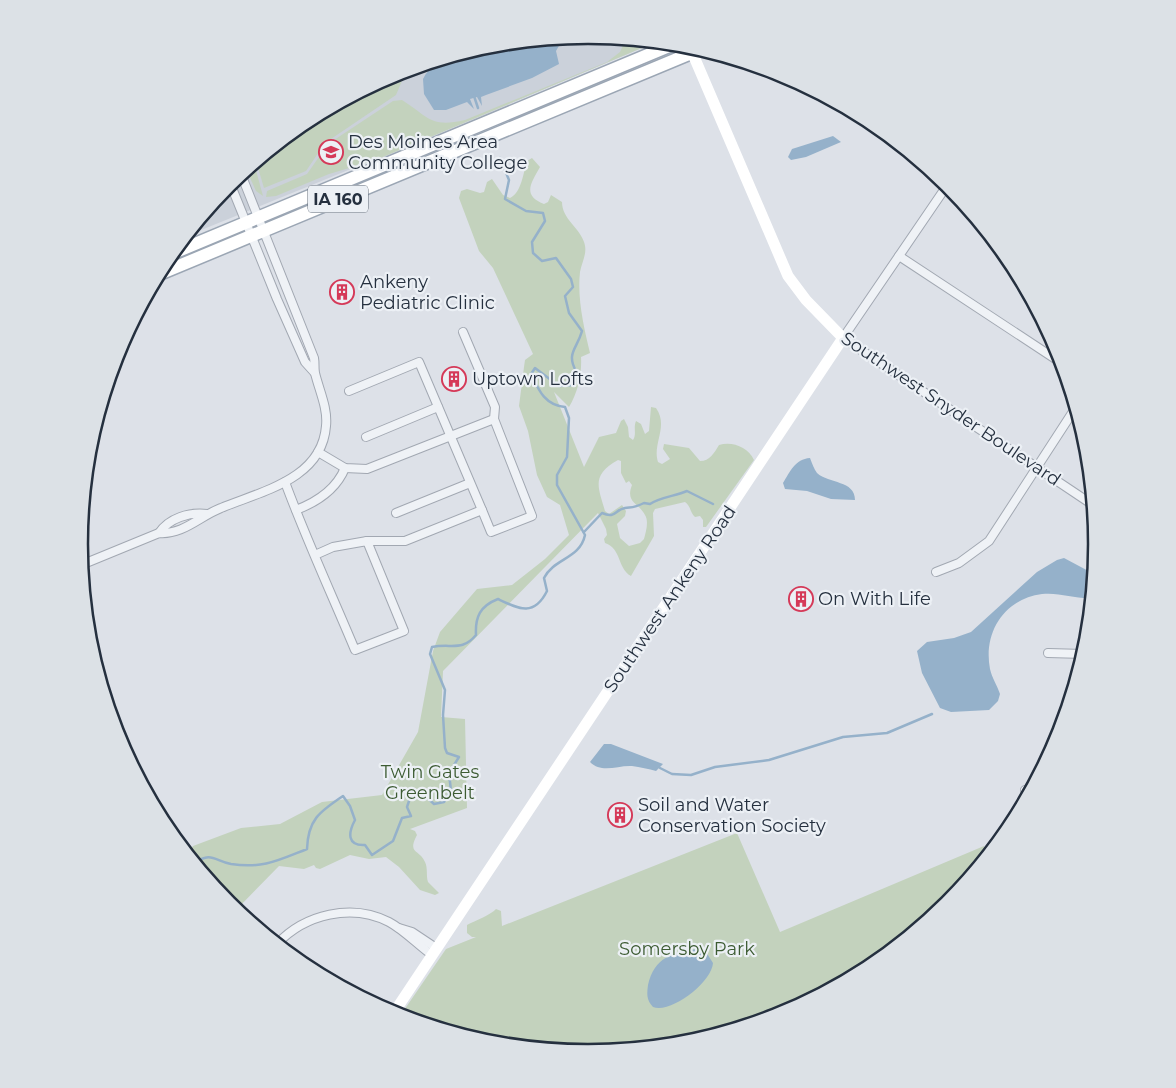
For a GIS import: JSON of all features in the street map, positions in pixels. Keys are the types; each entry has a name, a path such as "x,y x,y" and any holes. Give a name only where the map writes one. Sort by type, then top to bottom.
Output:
{"main road":[{"name":"IA 160","path":"184,248 661,49"},
{"name":"IA 160","path":"170,270 683,53"}],"street":[{"name":"Southwest Snyder Boulevard","path":"694,55 722,136 745,175 788,276 806,300 843,338 1086,500"},
{"path":"89,562 159,533 168,534 184,529 207,514 296,477 320,449 326,425 320,388 314,372 314,358 243,182"},
{"path":"233,191 305,362 314,372"},
{"name":"Southwest Ankeny Road","path":"398,1006 843,338 943,191"},
{"path":"899,256 1051,356"},
{"path":"349,391 419,362 492,532 532,516 494,418 495,407 463,332"},
{"path":"366,437 438,407"},
{"path":"936,572 959,562 989,541 1071,415"},
{"path":"320,449 345,468 367,470 494,418"},
{"path":"296,510 310,505 329,492 345,468"},
{"path":"285,482 355,650 404,632 367,541"},
{"path":"396,513 470,483"},
{"path":"315,555 333,547 367,541 404,541 482,510"},
{"path":"159,533 164,526 190,514 207,514"},
{"path":"1048,653 1076,654"},
{"path":"282,940 304,923 333,914 367,914 397,927 434,952"}],"shaded area":[{"name":"Des Moines Area Community College","path":"588,44 644,47 197,232 234,190 283,147 338,111 367,95 397,82 427,70 459,61 490,53 523,48"}],"green space":[{"path":"623,45 644,47 376,160 329,174 276,196 266,197 267,191 307,174 328,144 393,101 402,100 437,122 465,120 607,62 620,52"},
{"path":"402,80 396,95 325,143 306,171 264,188 258,168 283,147 338,111 367,95"},
{"name":"Twin Gates Greenbelt","path":"532,158 540,167 530,188 533,197 544,204 548,202 551,195 562,202 565,213 582,237 585,246 580,272 579,292 583,323 590,353 581,357 579,383 569,407 554,392 584,467 599,437 616,433 621,421 624,419 628,427 629,437 633,440 636,421 641,424 645,434 649,431 651,407 656,408 661,422 657,448 658,462 662,464 670,459 663,449 664,444 689,448 700,461 703,461 713,454 719,445 729,444 744,448 754,460 706,527 703,527 703,520 700,516 695,517 685,502 655,509 653,513 654,536 631,576 623,568 614,550 605,543 606,529 598,513 443,671 441,717 465,719 467,808 410,829 415,831 417,835 413,845 415,851 425,862 428,882 439,893 435,895 420,890 399,867 386,857 369,859 350,855 320,869 314,865 304,869 279,866 241,905 191,849 193,846 241,828 280,824 322,802 382,795 418,732 433,651 440,632 477,589 512,585 545,559 569,535 560,505 547,497 537,475 528,431 519,406 525,360 533,354 493,268 479,251 459,198 461,191 467,189 480,193 484,192 487,182 492,179 503,195 510,198 522,182 527,161","holes":["618,460 621,461 621,473 626,483 629,481 632,485 630,491 631,499 647,520 644,539 640,543 629,546 620,538 617,524 625,516 626,511 622,505 609,514 605,511 599,488 600,476"]},
{"path":"256,170 263,196 256,191 249,176"},
{"name":"Somersby Park","path":"737,833 780,932 984,846 985,849 942,898 893,941 866,960 809,993 779,1006 749,1018 686,1035 621,1043 555,1043 490,1035 427,1018 405,1009 446,949 476,937 472,937 467,933 467,925 496,909 501,911 502,926"}],"water":[{"path":"560,45 556,51 559,64 532,78 481,97 482,106 477,97 470,99 474,109 467,102 446,110 434,110 424,94 423,79 431,69 490,53"},
{"path":"833,136 841,142 806,157 791,160 788,157 792,149"},
{"path":"810,458 817,473 851,489 855,500 831,499 807,491 785,489 783,483 797,463"},
{"path":"1064,558 1087,570 1085,598 1042,594 1029,597 1007,610 993,631 990,643 990,669 1000,694 998,701 989,710 951,712 940,708 922,673 917,651 927,642 954,638 971,632 1037,572"},
{"path":"604,744 611,744 663,764 656,771 632,766 600,768 590,762"},
{"path":"699,949 706,952 713,963 706,979 680,1001 661,1008 653,1007 648,999 647,991 655,968 660,962 673,954"}],"waterway":[{"path":"474,96 478,108"},
{"path":"200,859 209,857 231,864 252,865 279,860 307,849 310,831 316,818 327,807 343,796 350,806 355,820 350,834 352,841 359,845 365,845 372,855 393,841 402,818 411,816 407,807 411,795 416,792 422,793 434,804 444,802 451,791 449,773 459,757 447,753 445,748 443,715 445,690 430,654 432,647 456,646 471,640 476,635 476,623 480,613 487,605 498,599 519,608 526,609 537,605 547,591 544,578 548,571 572,554 582,543 585,535 557,485 557,475 567,457 569,418 565,407 552,403 544,396 531,374 535,368 559,386 572,385 576,371 572,355 582,331 569,313 565,296 573,287 571,279 556,258 542,261 533,253 532,242 545,221 543,213 526,211 505,199 509,180 500,158"},
{"path":"584,532 602,513 613,515 621,509 636,507 644,503 650,504 687,491 713,504"},
{"path":"660,768 672,774 691,775 715,767 769,760 843,737 887,733 932,714"}],"place":[{"name":"Des Moines Area Community College","path":"331,152"},
{"name":"Ankeny Pediatric Clinic","path":"342,292"},
{"name":"Uptown Lofts","path":"454,379"},
{"name":"On With Life","path":"801,599"},
{"name":"Soil and Water Conservation Society","path":"620,815"}]}
